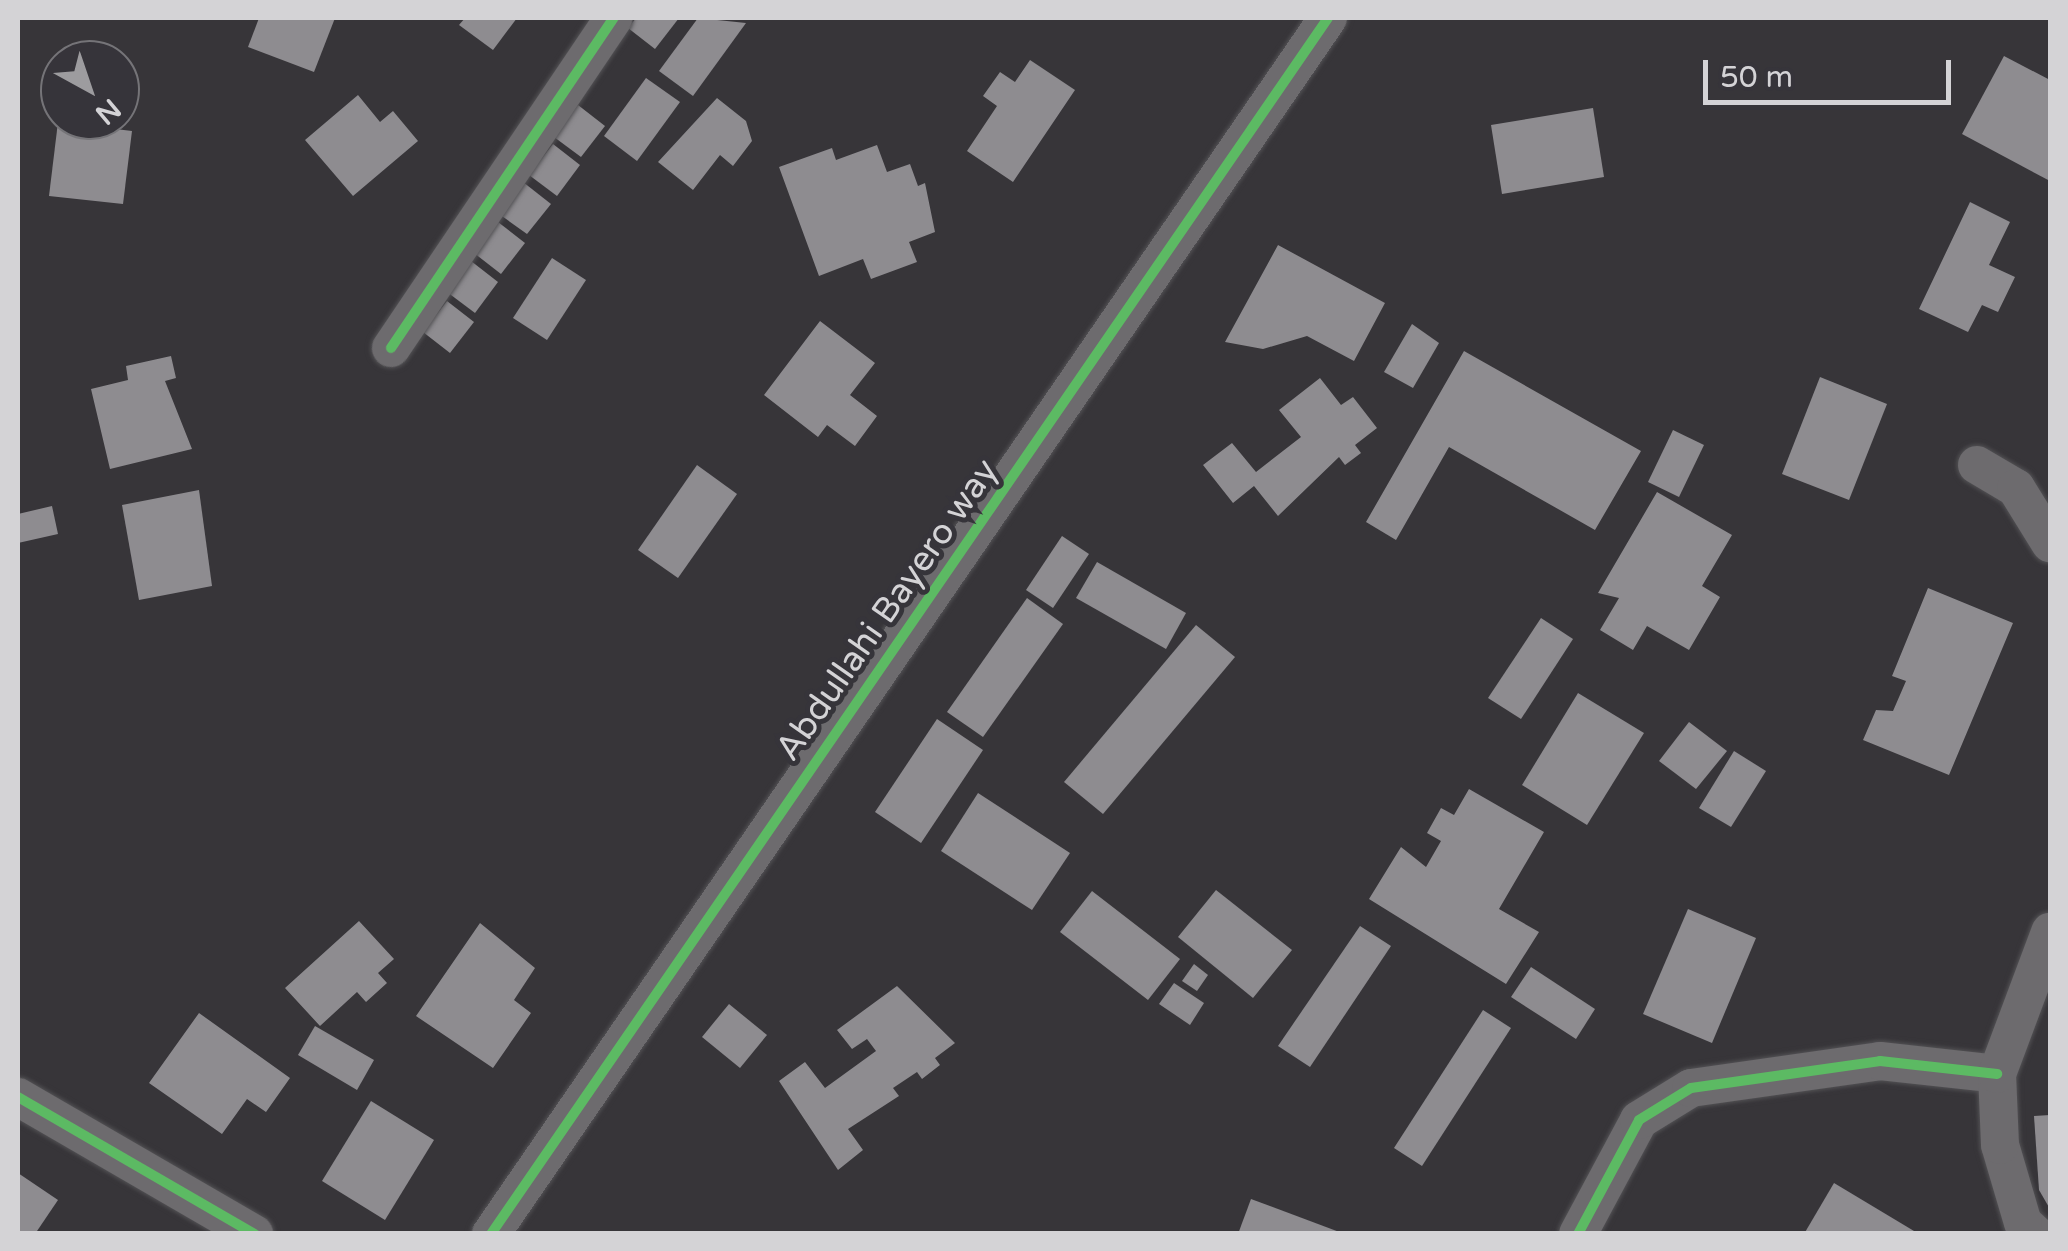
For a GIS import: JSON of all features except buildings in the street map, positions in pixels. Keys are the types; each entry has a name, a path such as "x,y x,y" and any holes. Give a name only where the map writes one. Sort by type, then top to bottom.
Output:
{"street":[{"path":"391,348 614,18"},
{"name":"Abdullahi Bayero way","path":"491,1234 1328,18"},
{"path":"1977,465 2016,488 2050,542"},
{"path":"2035,1234 2024,1224 2000,1145 1996,1074 2050,932"},
{"path":"1578,1234 1639,1120 1691,1088 1880,1061 1996,1074"},
{"path":"18,1097 254,1234"}],"cycle path":[{"path":"391,348 614,18"},
{"path":"491,1234 1328,18"},
{"path":"1578,1234 1639,1120 1691,1088 1880,1061 1997,1074"},
{"path":"18,1097 254,1234"}]}
